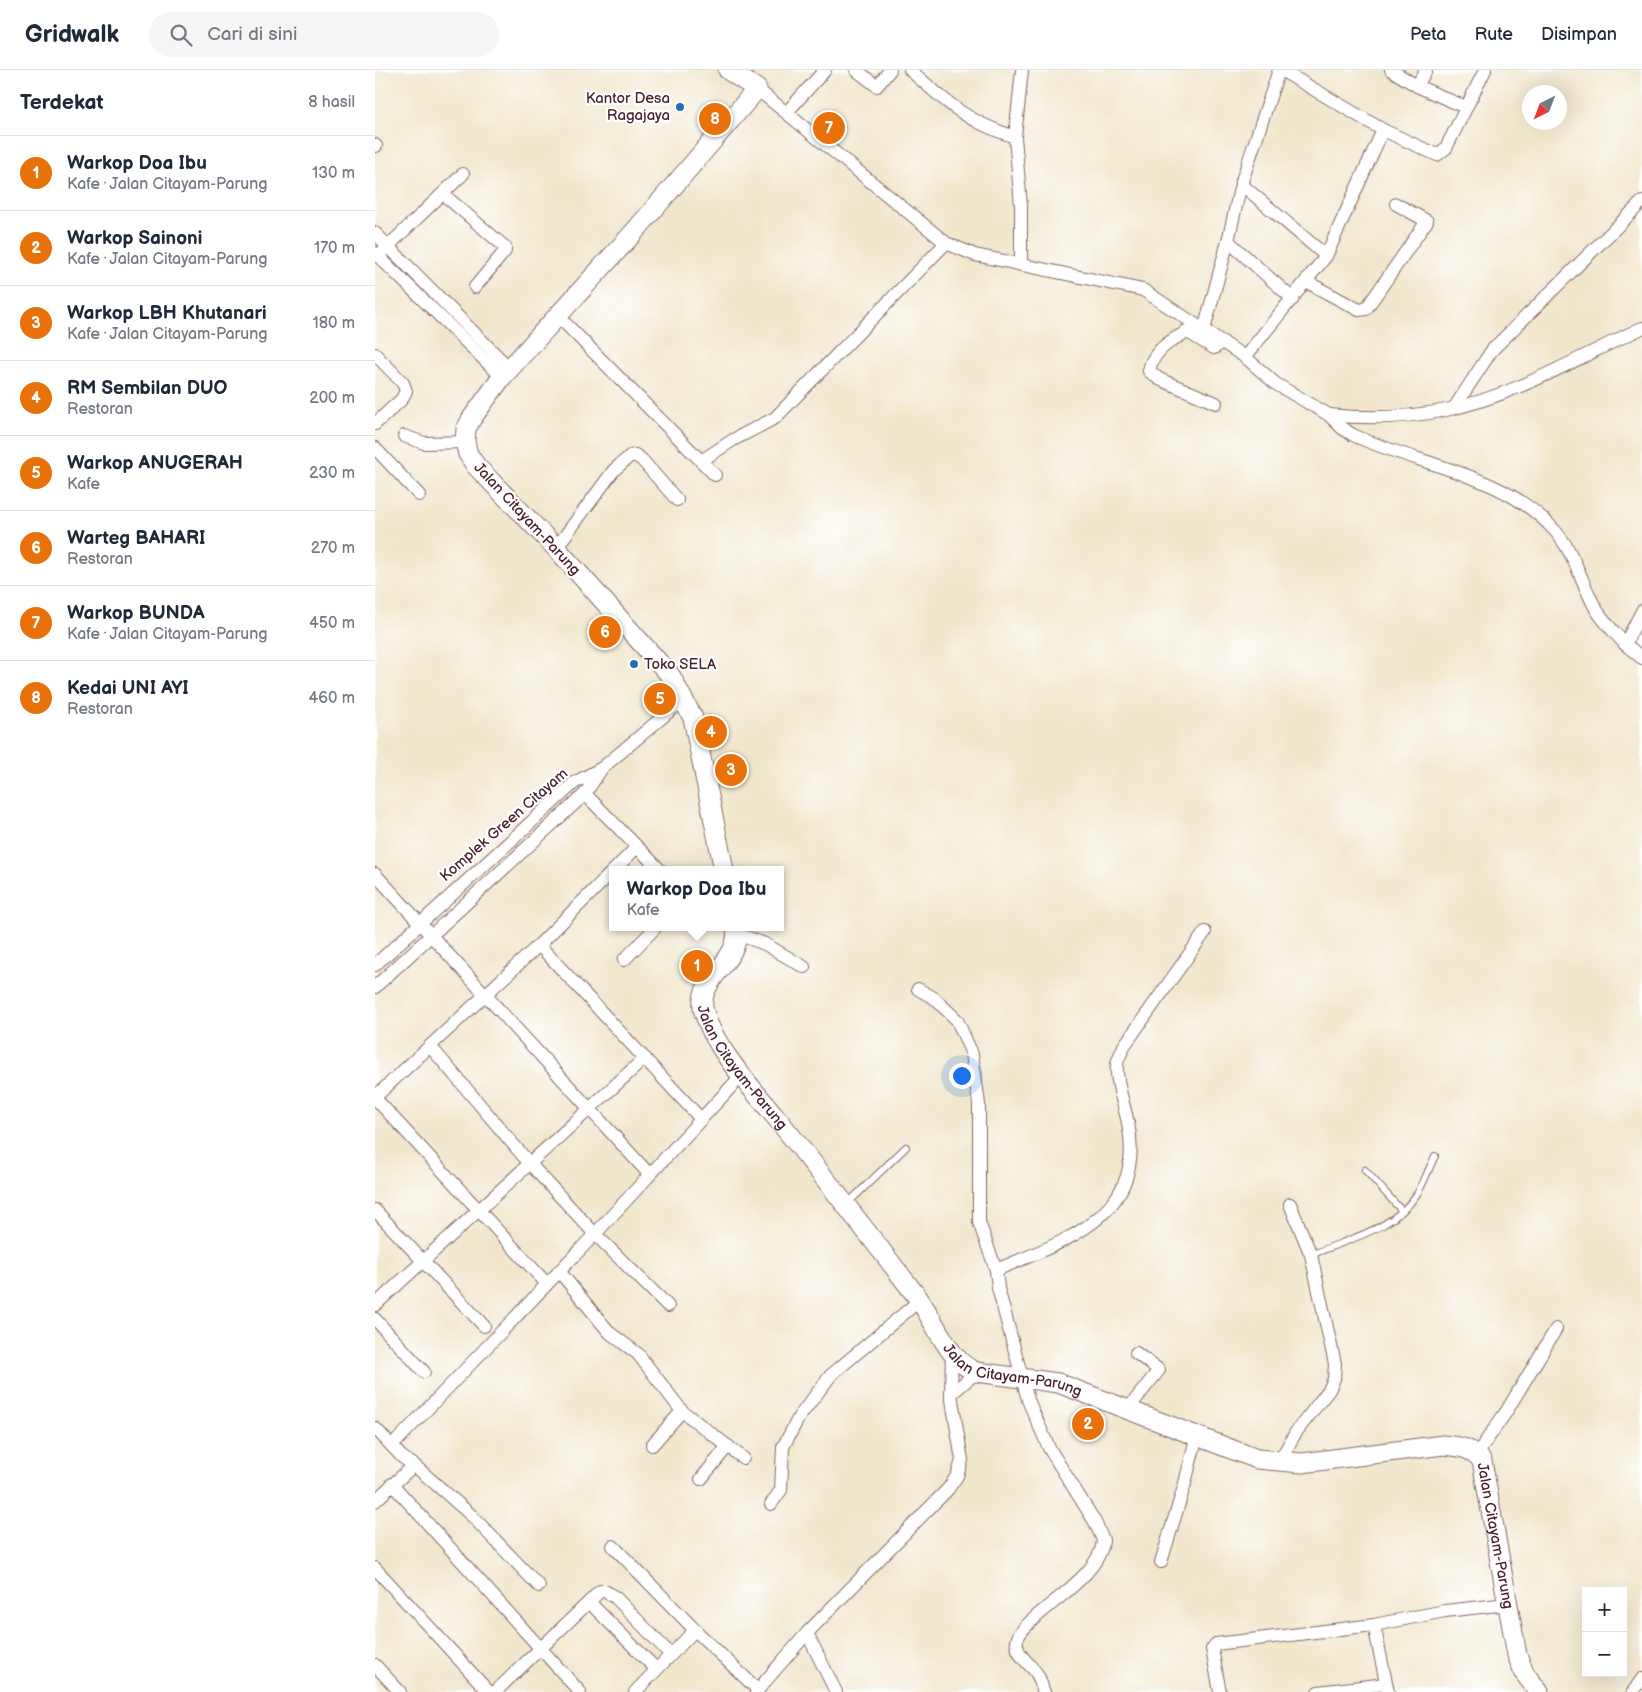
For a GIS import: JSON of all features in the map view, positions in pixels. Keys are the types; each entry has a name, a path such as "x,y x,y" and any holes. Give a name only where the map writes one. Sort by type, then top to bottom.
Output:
{"street":[{"path":"728,70 787,112 946,243 975,255 1143,290 1196,330 1223,342 1245,357 1287,392 1329,415 1342,428 1353,435 1476,478 1526,505 1545,519 1568,549 1596,608 1625,644 1642,658"},
{"path":"787,112 825,70"},
{"path":"856,70 877,86 891,70"},
{"path":"910,70 950,106 969,119 988,129 1015,136"},
{"path":"1021,265 1021,206 1015,136 1022,70"},
{"path":"1196,330 1229,240 1241,184 1280,70 1383,130 1437,155 1446,148 1465,106 1485,70"},
{"path":"1391,70 1417,86 1465,106"},
{"path":"1417,86 1426,70"},
{"path":"404,436 424,443 465,442 466,429 472,418 506,373 635,232 757,89"},
{"path":"1245,357 1307,282 1325,256 1383,130"},
{"path":"463,174 377,255 506,373"},
{"path":"1241,184 1325,256"},
{"path":"443,194 505,247 505,251 475,287"},
{"path":"1454,408 1492,350 1642,202"},
{"path":"1307,282 1359,310 1366,308 1427,222 1396,204"},
{"path":"375,233 506,373"},
{"path":"1229,240 1293,298"},
{"path":"701,461 733,440 775,418 946,243"},
{"path":"558,316 715,475"},
{"path":"1329,415 1359,418 1395,417 1454,408 1512,389 1642,328"},
{"path":"1196,330 1176,335 1150,364 1149,370 1159,379 1216,403"},
{"path":"375,354 403,383 406,391 402,399 375,424"},
{"name":"Jalan Citayam-Parung","path":"465,442 468,454 476,466 555,548 670,675 693,718 723,866"},
{"path":"375,448 419,495"},
{"path":"555,548 614,470 630,456 635,455 642,460 677,500"},
{"path":"1625,644 1642,611"},
{"name":"Komplek Green Citayam","path":"375,964 574,783 602,768 684,699"},
{"path":"375,986 585,794 602,768"},
{"path":"585,794 655,866"},
{"path":"618,866 637,847"},
{"path":"375,874 431,934 484,996 649,1174"},
{"path":"547,1284 375,1098 539,945 609,875"},
{"path":"624,960 652,931"},
{"path":"737,931 765,944 804,967"},
{"name":"Jalan Citayam-Parung","path":"737,931 729,959 703,996 703,1010 718,1042 920,1300 952,1352 964,1366 990,1374 1058,1383 1257,1459 1301,1462 1443,1445 1457,1446 1477,1454 1483,1467 1517,1656 1525,1674 1539,1692"},
{"path":"996,1270 1055,1244 1088,1226 1109,1209 1125,1187 1131,1162 1129,1127 1117,1064 1124,1046 1205,932"},
{"path":"539,945 701,1119"},
{"path":"919,989 935,998 957,1020 972,1054 979,1104 979,1222 996,1270 998,1288 1028,1400 1049,1448 1095,1522 1103,1540 1098,1556 1084,1577 1025,1626 1017,1636 1016,1645 1037,1674 1044,1692"},
{"path":"430,1046 530,1164 595,1234 668,1306"},
{"path":"375,1305 645,1058"},
{"path":"392,1446 595,1234 742,1075"},
{"path":"1279,1462 1296,1432 1322,1401 1334,1379 1335,1364 1333,1344 1311,1255 1290,1204"},
{"path":"375,1210 484,1326"},
{"path":"559,1271 610,1333 638,1354 682,1411 743,1458"},
{"path":"771,1504 781,1490 783,1447 799,1418 831,1375 920,1300"},
{"path":"375,1319 424,1372"},
{"path":"1477,1454 1506,1412 1556,1329"},
{"path":"613,1546 757,1691 807,1633 948,1488 957,1476 962,1460 951,1394 952,1352"},
{"path":"1128,1409 1159,1370 1136,1353"},
{"path":"951,1394 990,1374"},
{"path":"652,1446 682,1411"},
{"path":"375,1428 402,1457 414,1465 471,1515 539,1586"},
{"path":"1161,1562 1185,1487 1197,1435"},
{"path":"701,1479 728,1446"},
{"path":"375,1500 414,1465"},
{"path":"392,1484 540,1650 580,1692"},
{"path":"375,1568 489,1692"},
{"path":"495,1692 600,1591 605,1591 616,1598 670,1654"},
{"path":"589,1602 656,1669"},
{"path":"1220,1692 1212,1649 1216,1644 1374,1624 1445,1611 1508,1604"},
{"path":"1318,1692 1387,1688 1374,1624"},
{"path":"635,1692 695,1630"},
{"path":"807,1633 836,1692"},
{"path":"375,1665 399,1692"},
{"path":"1633,1692 1642,1679"}],"lane":[{"path":"846,1205 906,1147"},
{"path":"1311,1255 1377,1230 1402,1211 1417,1195 1435,1156"},
{"path":"1365,1170 1402,1211"}],"place":[{"name":"Kantor Desa Ragajaya","path":"680,107"},
{"name":"Kedai UNI AYI","path":"715,119"},
{"name":"Warkop BUNDA","path":"829,128"},
{"name":"Warteg BAHARI","path":"605,632"},
{"name":"Toko SELA","path":"634,664"},
{"name":"Warkop ANUGERAH","path":"660,699"},
{"name":"RM Sembilan DUO","path":"711,732"},
{"name":"Warkop LBH Khutanari","path":"731,770"},
{"name":"Warkop Doa Ibu","path":"697,966"},
{"name":"Warkop Sainoni","path":"1088,1424"}]}
